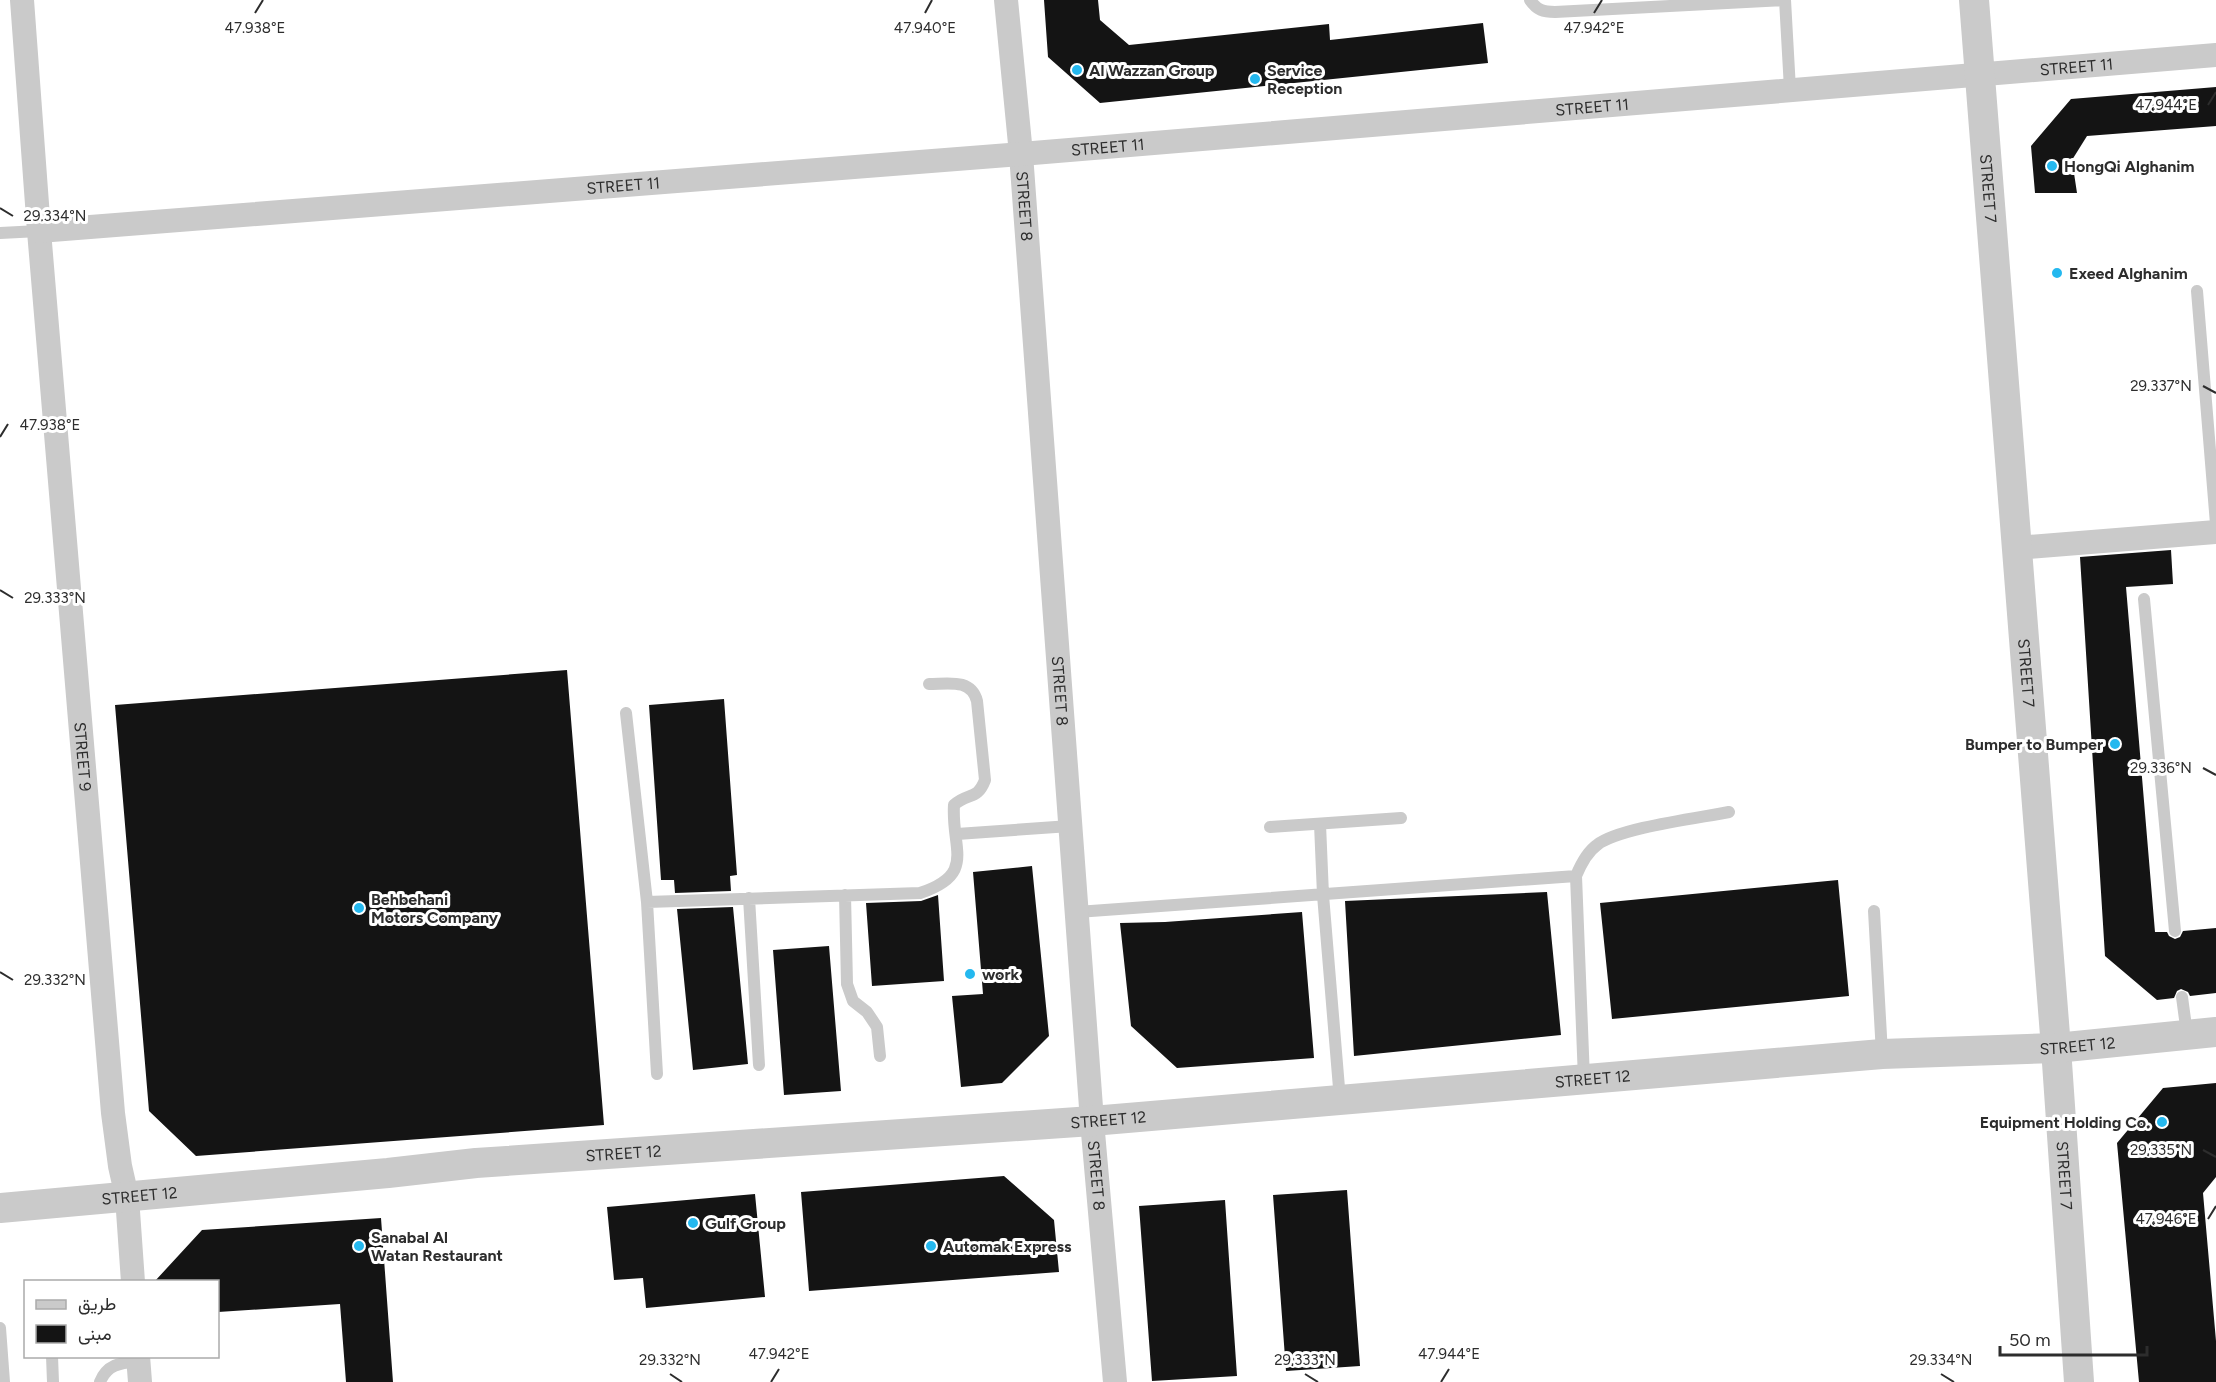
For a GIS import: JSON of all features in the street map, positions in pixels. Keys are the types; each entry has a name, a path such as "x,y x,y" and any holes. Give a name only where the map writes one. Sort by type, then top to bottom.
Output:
{"street":[{"name":"STREET 9","path":"22,0 39,231 113,1113 120,1166 127,1197 133,1280"},
{"name":"STREET 8","path":"1006,0 1021,154 1092,1122 1115,1382"},
{"name":"STREET 7","path":"1974,0 2056,1048 2079,1382"},
{"name":"STREET 11","path":"39,231 1021,154 2216,55"},
{"path":"2016,548 2216,532"},
{"name":"STREET 12","path":"0,1208 476,1162 1092,1122 1882,1054 2056,1048 2201,1033"}],"lane":[{"path":"1530,0 1536,8 1545,12 1785,0 1790,89"},
{"name":"STREET 11","path":"0,233 39,231"},
{"path":"2197,291 2216,524"},
{"path":"2144,598 2175,931"},
{"path":"647,902 920,893 938,887 950,878 957,865 954,805 961,798 975,795 981,790 985,780 975,693 968,686 960,683 929,684"},
{"path":"626,713 647,902 657,1074"},
{"path":"1584,1079 1576,876 1583,860 1597,844 1617,834 1729,812"},
{"path":"1270,827 1401,818"},
{"path":"1320,824 1323,895 1340,1100"},
{"path":"957,834 1070,826"},
{"path":"1077,912 1576,876"},
{"path":"845,896 847,984 853,1001 867,1012 877,1027 880,1056"},
{"path":"749,898 759,1065"},
{"path":"1874,911 1882,1054"},
{"path":"2182,997 2201,1033"},
{"path":"0,1328 4,1382"},
{"path":"52,1358 53,1382"},
{"path":"100,1382 112,1366 139,1366"}],"building":[{"path":"1044,0 1098,0 1100,20 1129,45 1329,24 1330,40 1483,23 1488,63 1100,103 1048,57"},
{"path":"2216,87 2216,126 2087,136 2072,160 2077,193 2035,193 2031,146 2071,99"},
{"name":"Bumper to Bumper","path":"2171,550 2173,584 2126,587 2155,932 2167,932 2175,939 2180,937 2183,931 2216,928 2216,993 2190,996 2188,992 2181,989 2177,991 2174,998 2157,1000 2105,956 2080,557"},
{"name":"Behbehani Motors Company","path":"567,670 604,1125 196,1156 149,1111 115,705"},
{"path":"724,699 737,875 730,876 731,891 675,893 674,880 661,880 649,705"},
{"path":"1032,866 1049,1036 1002,1083 961,1087 952,996 983,994 973,872"},
{"path":"1838,880 1849,996 1612,1019 1600,903"},
{"path":"1547,892 1561,1035 1354,1056 1345,901"},
{"path":"938,895 944,981 872,986 866,903 921,901"},
{"path":"733,907 748,1064 693,1070 677,909"},
{"path":"1302,912 1314,1058 1177,1068 1131,1026 1120,923"},
{"path":"829,946 841,1091 784,1095 773,950"},
{"path":"2216,1083 2216,1177 2203,1193 2216,1341 2216,1382 2139,1382 2117,1143 2163,1088"},
{"name":"Automak Express","path":"1004,1176 1054,1220 1059,1272 809,1291 801,1192"},
{"path":"1347,1190 1360,1366 1286,1371 1273,1195"},
{"path":"755,1194 765,1297 646,1308 643,1278 614,1280 607,1207"},
{"path":"1225,1200 1237,1376 1152,1381 1139,1206"},
{"path":"381,1218 393,1382 346,1382 340,1304 219,1312 219,1280 156,1280 202,1230"}],"place":[{"name":"Al Wazzan Group","path":"1077,70"},
{"name":"Service Reception","path":"1255,79"},
{"name":"HongQi Alghanim","path":"2052,166"},
{"name":"Exeed Alghanim","path":"2057,273"},
{"name":"Bumper to Bumper","path":"2115,744"},
{"name":"Behbehani Motors Company","path":"359,908"},
{"name":"work","path":"970,974"},
{"name":"Equipment Holding Co.","path":"2162,1122"},
{"name":"Gulf Group","path":"693,1223"},
{"name":"Sanabal Al Watan Restaurant","path":"359,1246"},
{"name":"Automak Express","path":"931,1246"}]}
